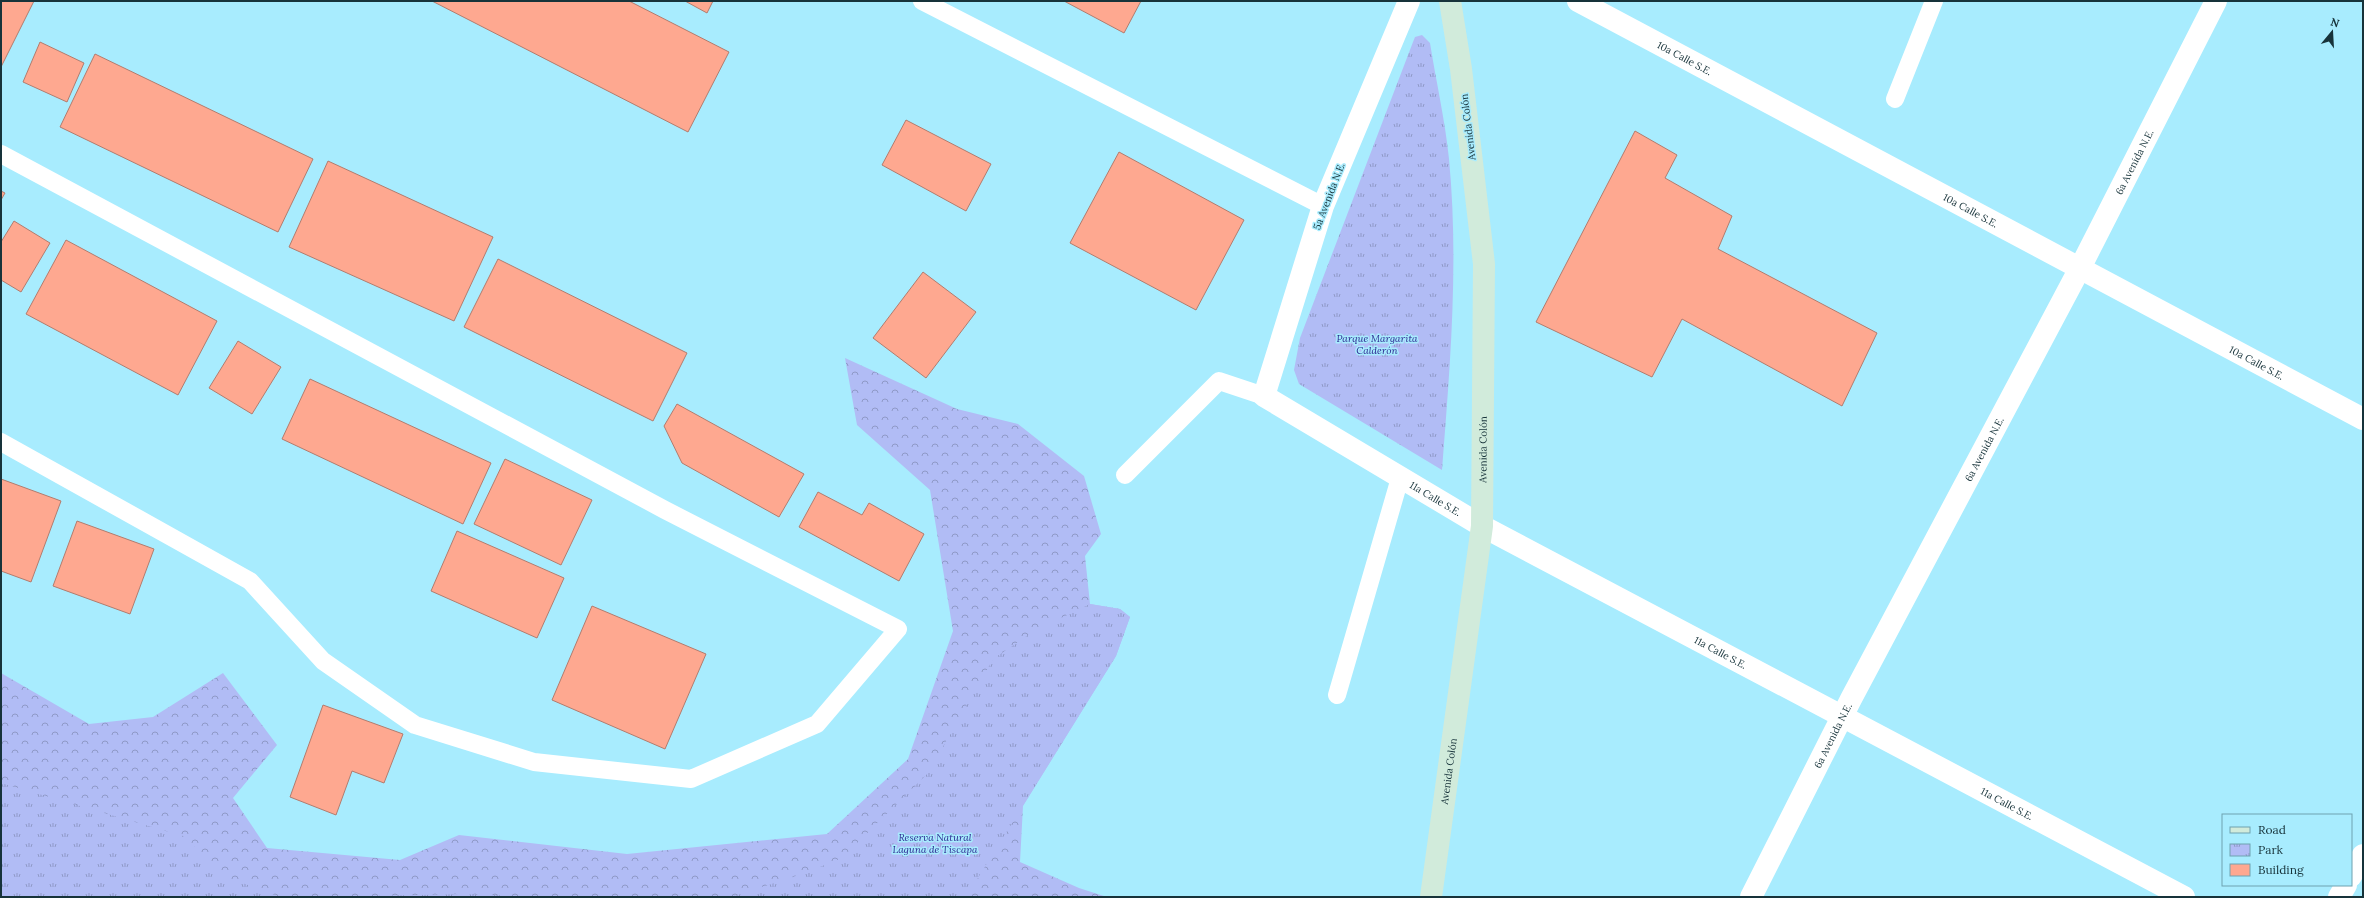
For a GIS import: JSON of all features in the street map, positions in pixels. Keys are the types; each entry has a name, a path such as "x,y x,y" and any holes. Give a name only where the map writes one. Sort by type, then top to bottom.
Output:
{"main road":[{"name":"Avenida Colón","path":"1431,897 1482,526 1484,264 1461,68 1450,1"}],"street":[{"name":"5a Avenida N.E.","path":"1264,396 1323,206 1409,1"},
{"name":"10a Calle S.E.","path":"1578,1 2363,420"},
{"name":"6a Avenida N.E.","path":"1751,897 1842,718 2080,268 2216,1"},
{"name":"11a Calle S.E.","path":"1264,396 1482,526 1842,718 2184,897"},
{"path":"2352,874 2363,855"},
{"path":"2339,897 2345,886"}],"lane":[{"path":"922,1 1323,206"},
{"path":"1896,99 1934,1"},
{"path":"1,154 658,506 898,629 817,724 691,779 534,762 415,725 323,661 250,581 1,442"},
{"path":"1125,475 1219,381 1264,396"},
{"path":"1337,695 1400,478"}],"green space":[{"name":"Parque Margarita Calderón","path":"1422,35 1430,43 1443,115 1449,159 1452,198 1452,315 1442,470 1299,384 1294,370 1300,338 1413,42 1415,37"},
{"path":"845,358 957,409 1018,424 1084,476 1101,534 1085,556 1090,604 1120,609 1130,617 1116,656 1023,806 1020,862 1079,888 1107,897 1,897 1,673 89,724 153,717 223,673 277,745 233,798 267,848 400,860 459,835 627,854 827,834 908,759 953,631 930,490 857,425"},
{"name":"Reserva Natural Laguna de Tiscapa","path":"1090,604 1120,609 1130,617 1116,656 966,897 731,897 805,873 842,858 928,773 993,659 1034,631"},
{"path":"1,783 183,836 226,877 280,897 1,897"},
{"path":"464,894 539,897 364,897 372,896"}],"building":[{"path":"1,1 34,1 1,67"},
{"path":"432,1 629,1 729,52 688,132"},
{"path":"685,1 713,1 707,13"},
{"path":"1064,1 1141,1 1124,33"},
{"path":"40,42 84,63 67,102 23,82"},
{"path":"95,54 313,159 278,232 60,127"},
{"path":"906,120 991,164 966,211 882,165"},
{"path":"1635,131 1677,155 1665,178 1732,216 1718,249 1877,333 1842,406 1682,319 1652,377 1536,322"},
{"path":"1119,152 1244,220 1196,310 1070,243"},
{"path":"328,161 493,237 454,321 289,247"},
{"path":"1,191 5,193 1,200"},
{"path":"14,221 50,243 21,292 1,280 1,242"},
{"path":"66,240 217,321 178,395 26,314"},
{"path":"498,259 687,353 653,421 464,327"},
{"path":"923,272 976,312 926,378 873,338"},
{"path":"238,341 281,367 252,414 209,388"},
{"path":"310,379 491,463 463,524 282,439"},
{"path":"677,404 804,474 779,517 682,463 664,426"},
{"path":"505,459 592,500 561,565 474,524"},
{"path":"1,479 61,501 31,582 1,571"},
{"path":"818,492 862,515 869,503 924,534 899,581 799,527"},
{"path":"77,521 154,549 130,614 53,586"},
{"path":"457,531 564,578 537,638 431,591"},
{"path":"592,606 706,654 665,749 552,700"},
{"path":"323,705 403,734 384,783 352,771 336,815 290,797"}]}
